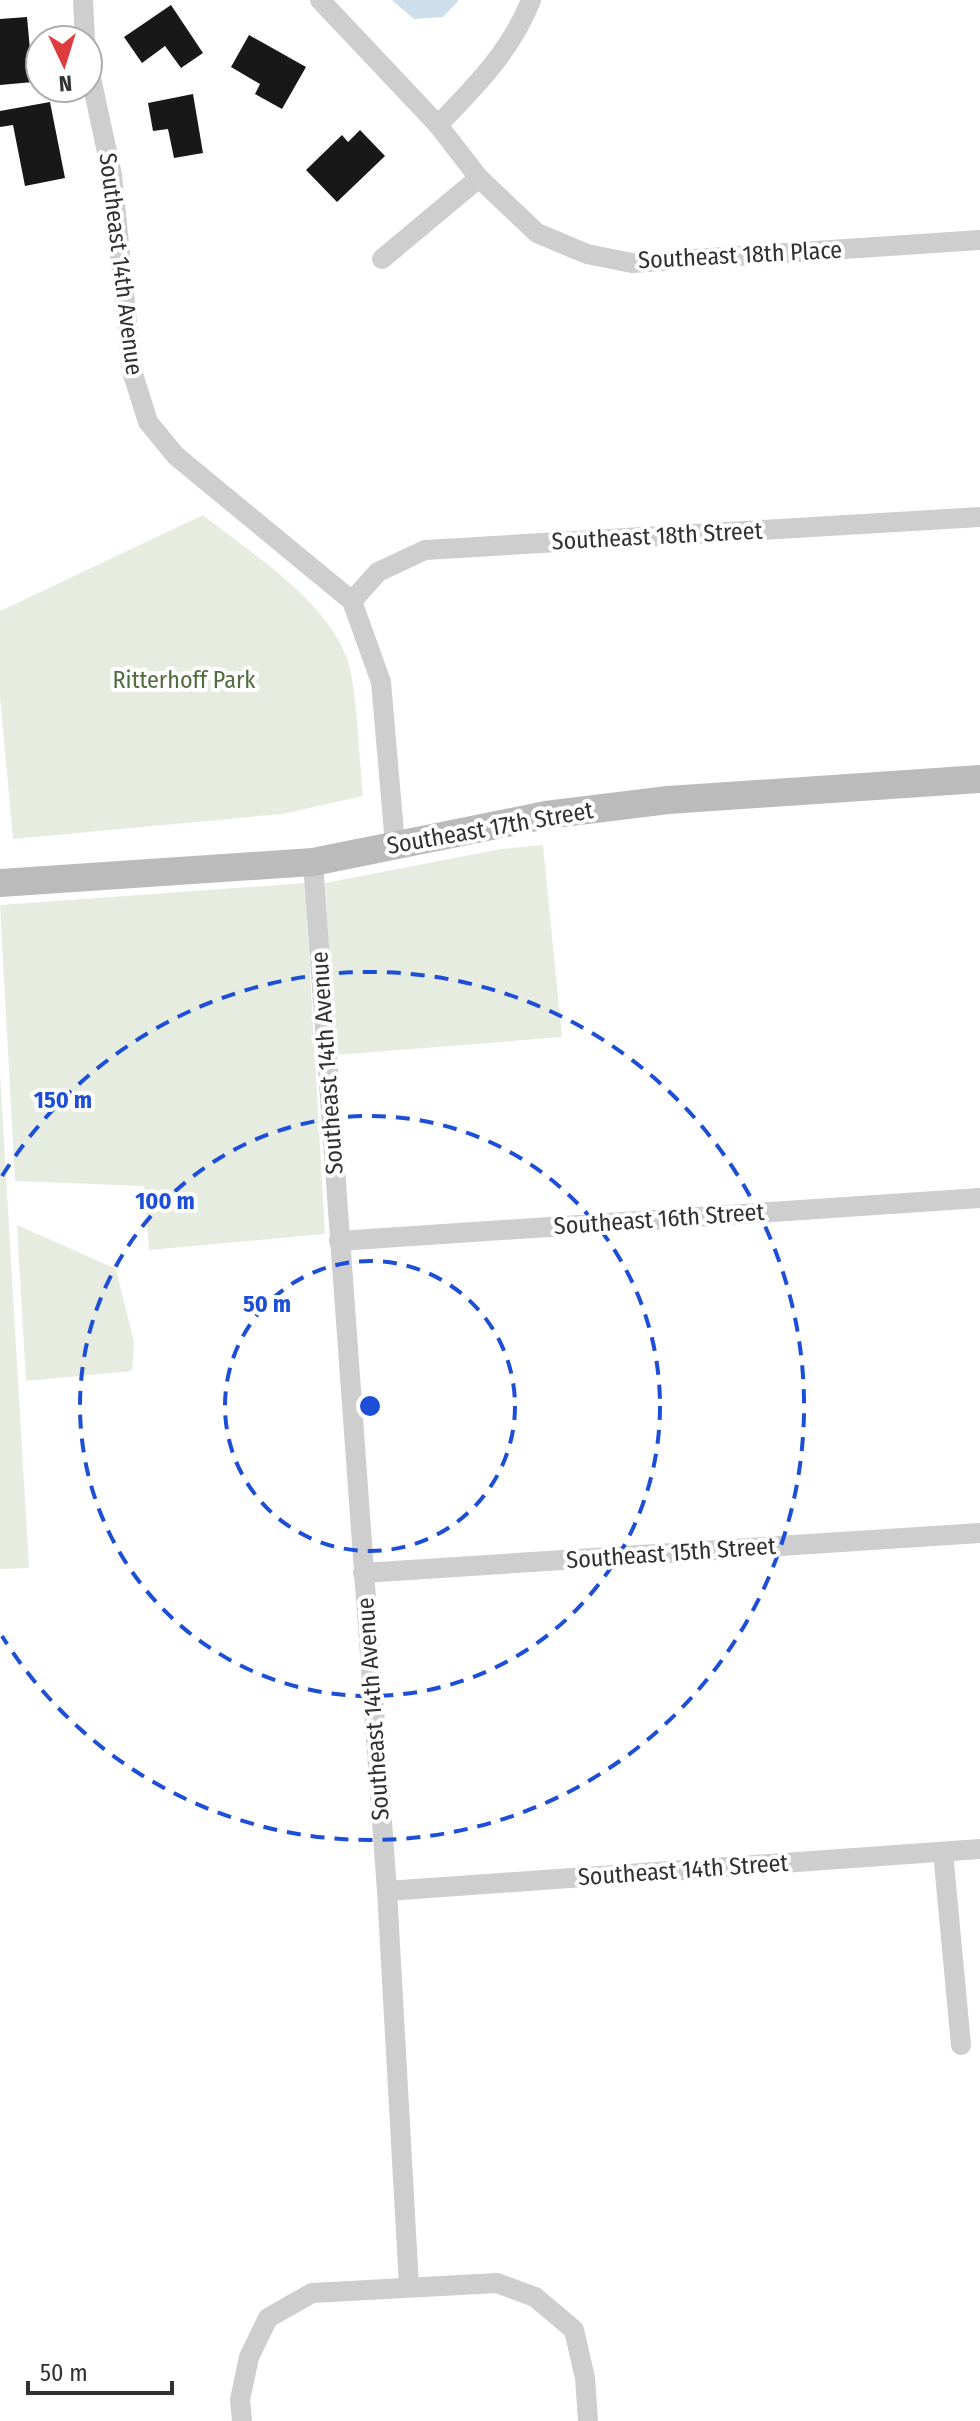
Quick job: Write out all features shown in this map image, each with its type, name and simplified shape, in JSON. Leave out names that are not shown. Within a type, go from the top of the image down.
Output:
[{"type":"main road","name":"Southeast 17th Street","points":[[0,883],[313,862],[546,815],[668,800],[980,779]]},
{"type":"street","points":[[83,0],[84,24]]},
{"type":"street","name":"Southeast 18th Place","points":[[320,0],[438,125],[479,178],[537,233],[587,254],[632,263],[980,240]]},
{"type":"street","points":[[438,125],[485,76],[518,31],[531,0]]},
{"type":"street","name":"Southeast 14th Avenue","points":[[97,104],[112,175],[132,371],[148,422],[176,456],[352,601]]},
{"type":"street","points":[[382,259],[479,178]]},
{"type":"street","name":"Southeast 18th Street","points":[[352,601],[378,572],[425,550],[980,517]]},
{"type":"street","points":[[352,601],[381,682],[395,844]]},
{"type":"street","name":"Southeast 14th Avenue","points":[[313,862],[387,1891],[409,2286]]},
{"type":"street","name":"Southeast 16th Street","points":[[339,1241],[980,1198]]},
{"type":"street","name":"Southeast 15th Street","points":[[363,1573],[980,1533]]},
{"type":"street","name":"Southeast 14th Street","points":[[387,1891],[980,1849]]},
{"type":"street","points":[[943,1852],[961,2045]]},
{"type":"street","points":[[242,2421],[240,2400],[249,2357],[268,2318],[312,2293],[497,2283],[535,2297],[574,2330],[585,2378],[588,2421]]},
{"type":"green space","name":"Ritterhoff Park","points":[[203,515],[291,584],[329,626],[343,649],[351,673],[363,796],[282,814],[13,839],[0,696],[0,611]]},
{"type":"green space","points":[[543,845],[562,1037],[336,1055],[325,883],[501,849]]},
{"type":"green space","points":[[305,883],[325,1234],[149,1250],[144,1186],[15,1181],[0,905]]},
{"type":"green space","points":[[0,1073],[29,1568],[0,1569]]},
{"type":"green space","points":[[17,1225],[116,1269],[134,1342],[132,1371],[26,1381]]},
{"type":"water","points":[[392,0],[459,0],[443,17],[414,19]]},
{"type":"building","points":[[171,5],[203,53],[181,68],[165,46],[142,63],[124,37]]},
{"type":"building","points":[[27,17],[28,24],[24,24],[24,83],[0,85],[0,19]]},
{"type":"building","points":[[249,35],[306,67],[282,109],[255,94],[260,84],[231,67]]},
{"type":"building","points":[[193,94],[203,153],[174,158],[168,129],[153,131],[148,103]]},
{"type":"building","points":[[50,104],[65,178],[25,186],[13,125],[0,127],[0,111]]},
{"type":"building","points":[[360,130],[385,156],[337,202],[306,170],[342,135],[348,142]]}]
